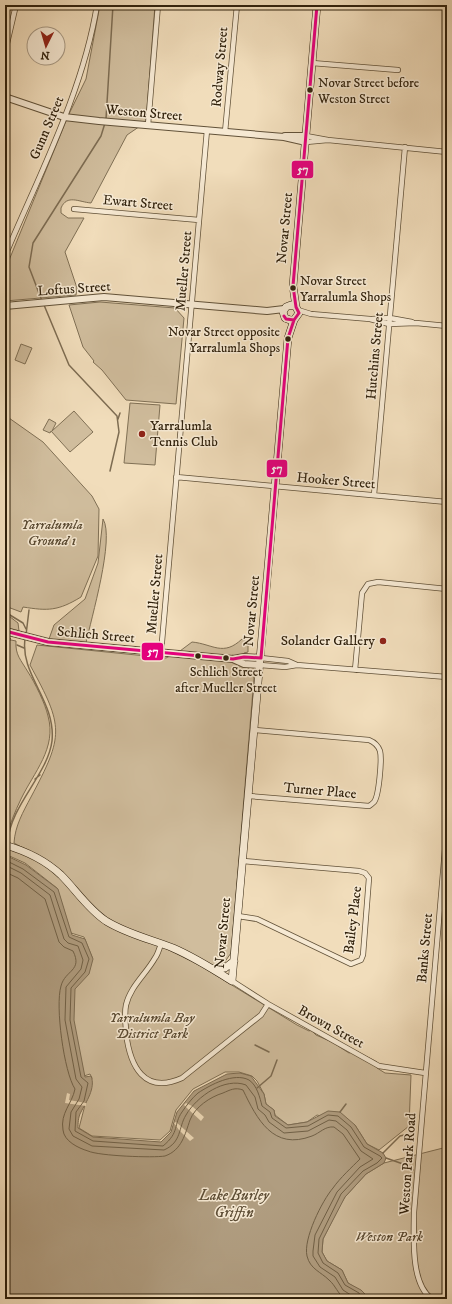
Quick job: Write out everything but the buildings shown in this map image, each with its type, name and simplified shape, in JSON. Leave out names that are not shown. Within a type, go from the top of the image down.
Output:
[{"type":"main road","name":"Novar Street","points":[[232,981],[261,662],[317,5]]},
{"type":"main road","points":[[7,846],[28,853],[46,863],[60,875],[90,908],[121,930],[174,948],[232,981]]},
{"type":"main road","points":[[213,969],[225,968],[234,961]]},
{"type":"street","points":[[5,52],[16,5]]},
{"type":"street","name":"Gunn Street","points":[[5,256],[7,247],[64,117],[86,58],[97,5]]},
{"type":"street","points":[[148,125],[158,5]]},
{"type":"street","name":"Rodway Street","points":[[225,132],[237,5]]},
{"type":"street","points":[[312,63],[398,70]]},
{"type":"street","name":"Weston Street","points":[[5,97],[64,117],[406,147],[447,152]]},
{"type":"street","name":"Mueller Street","points":[[161,653],[206,130]]},
{"type":"street","name":"Hutchins Street","points":[[374,495],[406,147]]},
{"type":"street","name":"Ewart Street","points":[[74,209],[199,220]]},
{"type":"street","name":"Loftus Street","points":[[5,306],[104,297],[291,313]]},
{"type":"street","points":[[291,313],[370,319],[390,318],[416,323],[447,326]]},
{"type":"street","points":[[370,319],[389,324],[416,323]]},
{"type":"street","name":"Hooker Street","points":[[176,477],[447,502]]},
{"type":"street","points":[[355,670],[362,593],[368,584],[378,582],[447,589]]},
{"type":"street","name":"Schlich Street","points":[[5,631],[19,636],[48,642],[233,659],[244,657],[261,662],[288,661],[297,665],[447,678]]},
{"type":"street","name":"Turner Place","points":[[249,796],[369,806],[375,801],[377,795],[381,760],[379,749],[376,744],[369,740],[254,730]]},
{"type":"street","name":"Banks Street","points":[[426,1073],[447,826]]},
{"type":"street","name":"Bailey Place","points":[[238,916],[257,919],[351,964],[361,960],[363,955],[369,878],[365,873],[359,871],[243,861]]},
{"type":"street","points":[[161,944],[155,958],[129,997],[125,1014],[128,1045],[131,1058],[136,1068],[145,1078],[160,1083],[171,1083],[182,1078],[261,1014],[268,1004]]},
{"type":"street","name":"Brown Street","points":[[232,981],[268,1004],[379,1066],[396,1070],[426,1073]]},
{"type":"street","name":"Weston Park Road","points":[[426,1073],[414,1212],[414,1234],[418,1277],[425,1294],[432,1299]]},
{"type":"green space","points":[[100,5],[155,5],[146,122],[127,135],[91,203],[70,200],[67,201],[61,208],[61,213],[68,218],[84,218],[65,252],[77,288],[76,295],[5,301],[5,270],[69,114],[86,79]]},
{"type":"green space","points":[[100,302],[175,308],[184,318],[176,404],[126,400],[102,370],[93,362],[94,361],[83,347],[69,305]]},
{"type":"green space","points":[[21,344],[32,348],[25,364],[15,360]]},
{"type":"green space","name":"Yarralumla Tennis Club","points":[[130,403],[160,405],[155,465],[124,463]]},
{"type":"green space","points":[[74,411],[93,432],[70,452],[51,431],[50,433],[43,430],[49,419],[56,423],[52,431]]},
{"type":"green space","name":"Yarralumla Ground 1","points":[[5,418],[9,418],[43,442],[92,496],[99,509],[98,556],[81,597],[66,605],[53,609],[23,607],[21,612],[5,606]]},
{"type":"green space","points":[[103,519],[106,529],[104,560],[97,598],[86,643],[49,639],[54,625],[85,599],[98,563]]},
{"type":"green space","points":[[5,613],[18,623],[19,631],[5,627]]},
{"type":"green space","points":[[9,637],[11,639],[5,642],[5,638]]},
{"type":"green space","points":[[242,639],[248,643],[248,652],[244,653],[249,659],[245,661],[254,678],[231,953],[224,963],[214,966],[119,925],[103,915],[51,863],[14,843],[20,819],[50,759],[56,731],[54,718],[49,703],[30,665],[37,645],[166,658],[180,651],[192,642],[223,648],[229,647]]},
{"type":"green space","points":[[11,640],[16,641],[18,654],[21,661],[34,682],[47,711],[50,728],[47,749],[43,759],[26,789],[5,839],[5,642]]},
{"type":"green space","name":"Yarralumla Bay District Park","points":[[5,848],[26,855],[44,865],[59,877],[89,910],[199,965],[297,1025],[309,1031],[311,1030],[316,1035],[332,1042],[349,1053],[356,1051],[377,1062],[377,1068],[385,1073],[411,1075],[409,1126],[379,1150],[367,1144],[355,1125],[317,1115],[307,1122],[288,1125],[275,1115],[274,1110],[266,1104],[264,1094],[257,1081],[252,1076],[239,1072],[225,1072],[193,1089],[176,1110],[170,1131],[160,1140],[92,1136],[79,1128],[92,1078],[90,1074],[84,1076],[73,1019],[73,989],[92,957],[84,937],[71,933],[57,888],[25,863],[5,854]]},
{"type":"green space","name":"Weston Park","points":[[447,1147],[447,1299],[367,1299],[365,1294],[348,1283],[342,1270],[327,1261],[322,1252],[323,1239],[340,1205],[345,1197],[366,1174],[384,1163]]},
{"type":"water","name":"Lake Burley Griffin","points":[[5,855],[26,865],[58,889],[72,935],[85,939],[93,959],[89,974],[75,989],[74,1020],[85,1077],[91,1076],[92,1081],[90,1095],[79,1116],[78,1128],[93,1137],[161,1142],[171,1132],[177,1112],[194,1091],[227,1074],[240,1073],[251,1076],[264,1094],[266,1104],[274,1110],[275,1116],[288,1125],[307,1122],[328,1111],[340,1112],[355,1125],[367,1144],[383,1153],[386,1158],[384,1163],[366,1174],[345,1197],[323,1239],[322,1252],[327,1261],[342,1270],[348,1283],[361,1290],[367,1299],[5,1299]]},
{"type":"pier","points":[[67,1093],[70,1094],[69,1100],[86,1103],[86,1106],[65,1103]]},
{"type":"pier","points":[[186,1103],[192,1106],[204,1117],[201,1121],[184,1105]]},
{"type":"pier","points":[[176,1122],[194,1138],[190,1141],[179,1130],[174,1123]]},
{"type":"waterway","points":[[106,119],[113,5]]},
{"type":"waterway","points":[[42,301],[29,267],[33,243],[101,136],[105,123]]},
{"type":"waterway","points":[[44,305],[69,365],[117,416],[119,432],[110,471]]},
{"type":"waterway","points":[[118,419],[120,413]]},
{"type":"waterway","points":[[26,635],[29,610]]},
{"type":"waterway","points":[[5,612],[23,623],[26,629]]},
{"type":"waterway","points":[[8,841],[10,828],[15,815],[44,766],[52,741],[52,727],[49,713],[32,677],[25,652],[25,639]]},
{"type":"waterway","points":[[17,645],[24,648]]},
{"type":"waterway","points":[[35,779],[40,775]]},
{"type":"waterway","points":[[255,1045],[269,1052]]},
{"type":"waterway","points":[[257,1088],[271,1076],[277,1060]]},
{"type":"waterway","points":[[340,1112],[346,1104]]},
{"type":"waterway","points":[[383,1153],[400,1136],[408,1134]]},
{"type":"waterway","points":[[386,1158],[403,1164]]},
{"type":"waterway","points":[[407,1167],[413,1170]]},
{"type":"transit line","name":"57","points":[[284,316],[286,319],[294,320],[299,313],[296,307],[293,286],[317,5]]},
{"type":"transit line","name":"57","points":[[5,631],[48,642],[233,659],[244,657],[261,658],[288,338],[294,320]]},
{"type":"place","name":"Novar Street before Weston Street","points":[[310,90]]},
{"type":"place","name":"Novar Street Yarralumla Shops","points":[[293,288]]},
{"type":"place","name":"Novar Street opposite Yarralumla Shops","points":[[288,339]]},
{"type":"place","name":"Yarralumla Tennis Club","points":[[142,434]]},
{"type":"place","name":"Solander Gallery","points":[[383,641]]},
{"type":"place","name":"Schlich Street after Mueller Street","points":[[226,658]]}]
